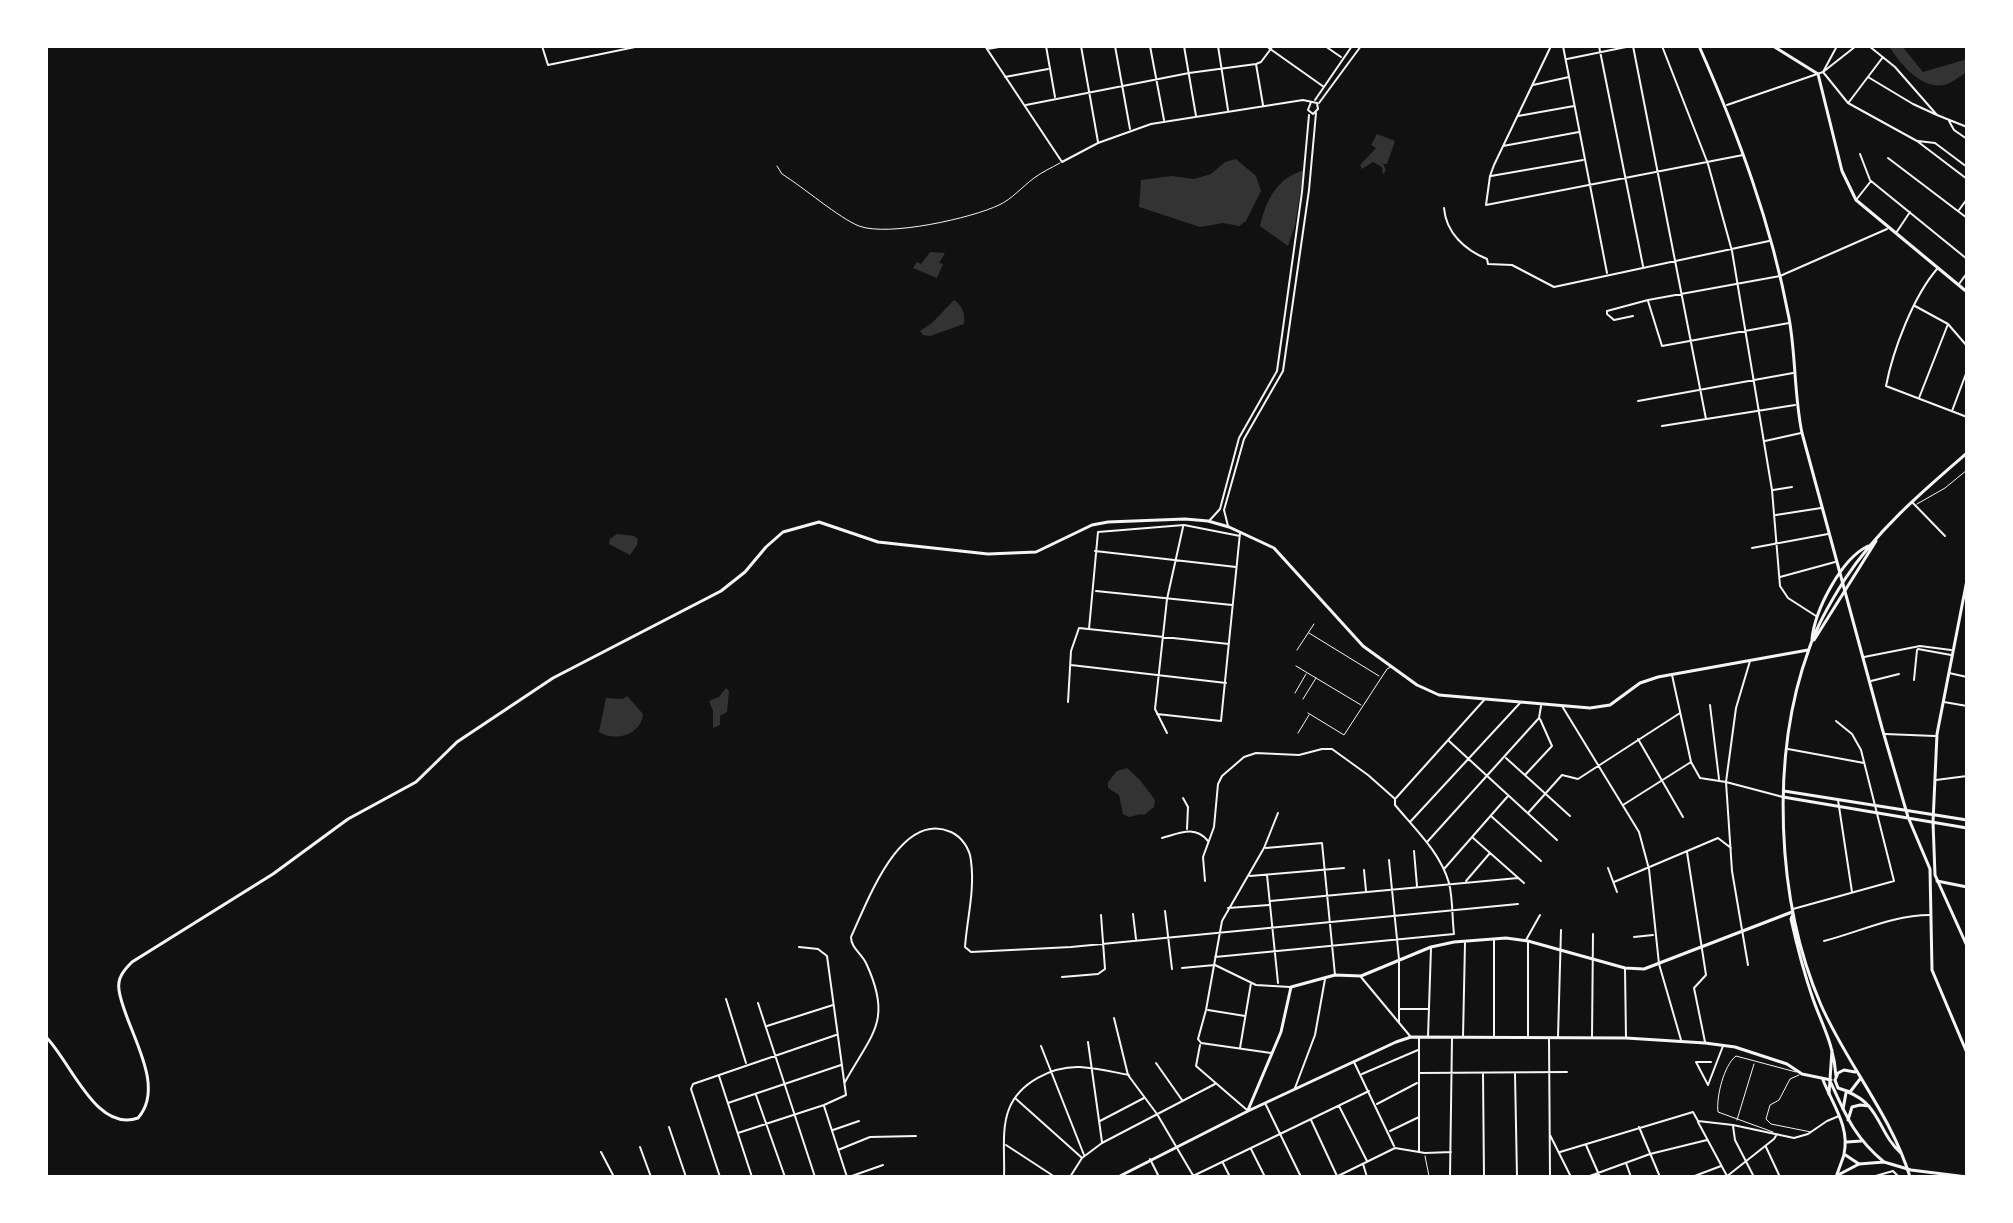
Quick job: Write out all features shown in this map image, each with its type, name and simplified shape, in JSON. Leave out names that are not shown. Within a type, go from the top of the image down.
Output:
[{"type":"street","points":[[542,46],[548,65],[640,46]]},
{"type":"street","points":[[1005,46],[986,48],[1062,162],[1130,130],[1164,121],[1303,100],[1318,104]]},
{"type":"street","points":[[1046,46],[1055,98]]},
{"type":"street","points":[[1081,46],[1098,143]]},
{"type":"street","points":[[1115,46],[1130,130]]},
{"type":"street","points":[[1150,46],[1164,121]]},
{"type":"street","points":[[1184,46],[1196,117]]},
{"type":"street","points":[[1218,46],[1228,111]]},
{"type":"street","points":[[1266,46],[1324,87]]},
{"type":"street","points":[[1325,46],[1343,58]]},
{"type":"street","points":[[1208,521],[1220,509],[1239,438],[1277,371],[1302,192],[1308,108],[1352,46]]},
{"type":"street","points":[[1229,527],[1224,510],[1244,439],[1283,371],[1318,104],[1361,46]]},
{"type":"street","points":[[1551,46],[1490,176],[1486,205],[1744,155]]},
{"type":"street","points":[[1563,46],[1607,274]]},
{"type":"street","points":[[1599,46],[1643,267]]},
{"type":"street","points":[[1566,59],[1632,46],[1706,419]]},
{"type":"street","points":[[1662,46],[1708,164],[1732,251],[1772,490],[1780,586],[1788,598],[1817,616]]},
{"type":"street","points":[[1699,46],[1744,155],[1780,276],[1790,323],[1796,405],[1802,433],[1906,811],[1932,869]]},
{"type":"street","points":[[1773,46],[1821,73],[1848,103],[1917,141],[1967,179]]},
{"type":"street","points":[[1783,51],[1787,46]]},
{"type":"street","points":[[1726,106],[1821,73],[1856,46]]},
{"type":"street","points":[[1869,46],[1919,92],[1937,115]]},
{"type":"street","points":[[1835,47],[1821,73],[1842,171],[1856,200],[1967,292]]},
{"type":"street","points":[[1025,105],[1189,73],[1256,64],[1272,48]]},
{"type":"street","points":[[1848,103],[1883,57]]},
{"type":"street","points":[[1256,64],[1263,106]]},
{"type":"street","points":[[1005,77],[1049,69]]},
{"type":"street","points":[[1532,85],[1569,77]]},
{"type":"street","points":[[1868,77],[1913,104],[1967,127]]},
{"type":"street","points":[[1518,116],[1575,106]]},
{"type":"street","points":[[1310,113],[1316,113]]},
{"type":"street","points":[[1949,120],[1954,130],[1967,139]]},
{"type":"street","points":[[1503,146],[1581,132]]},
{"type":"street","points":[[1917,141],[1935,143],[1967,167]]},
{"type":"street","points":[[1860,154],[1871,181],[1967,259]]},
{"type":"street","points":[[1888,158],[1967,218]]},
{"type":"street","points":[[1490,176],[1585,159]]},
{"type":"street","points":[[1856,200],[1871,181]]},
{"type":"street","points":[[1958,211],[1967,199]]},
{"type":"street","points":[[1444,208],[1450,230],[1460,241],[1487,259],[1488,264],[1514,266],[1554,287],[1770,241]]},
{"type":"street","points":[[1895,234],[1910,212]]},
{"type":"street","points":[[1633,316],[1614,320],[1607,311],[1682,293],[1780,276],[1888,228]]},
{"type":"street","points":[[1938,268],[1920,290],[1886,384],[1887,388],[1967,417]]},
{"type":"street","points":[[1958,285],[1967,273]]},
{"type":"street","points":[[1648,300],[1659,344],[1664,346],[1790,323]]},
{"type":"street","points":[[1914,305],[1948,324],[1967,346]]},
{"type":"street","points":[[1918,399],[1948,324]]},
{"type":"street","points":[[1952,412],[1967,371]]},
{"type":"street","points":[[1638,401],[1793,373]]},
{"type":"street","points":[[1662,426],[1796,405]]},
{"type":"street","points":[[1763,441],[1802,433]]},
{"type":"street","points":[[1910,1176],[1899,1146],[1855,1072],[1820,1002],[1793,911],[1783,797],[1787,749],[1798,688],[1808,650],[1832,602],[1850,571],[1871,545],[1967,453]]},
{"type":"street","points":[[1772,490],[1792,487]]},
{"type":"street","points":[[1914,503],[1945,536]]},
{"type":"street","points":[[1775,515],[1822,508]]},
{"type":"street","points":[[46,1037],[98,1109],[119,1120],[138,1118],[147,1104],[148,1086],[144,1063],[119,991],[123,971],[132,962],[273,874],[348,819],[416,782],[457,742],[553,678],[728,586],[789,528],[819,522],[878,542],[973,553],[1030,553],[1100,523],[1185,519],[1208,521],[1274,548],[1345,628],[1382,661],[1434,695],[1590,708],[1610,705],[1640,683],[1672,674],[1808,650]]},
{"type":"street","points":[[1089,629],[1094,551],[1101,530],[1184,525],[1240,534]]},
{"type":"street","points":[[1167,733],[1157,714],[1162,637],[1167,599],[1184,525]]},
{"type":"street","points":[[1157,714],[1221,721],[1240,534]]},
{"type":"street","points":[[1752,548],[1828,534]]},
{"type":"street","points":[[1811,643],[1878,538]]},
{"type":"street","points":[[1811,643],[1817,616],[1839,575],[1854,554],[1871,545]]},
{"type":"street","points":[[1094,551],[1237,567]]},
{"type":"street","points":[[1779,578],[1836,562]]},
{"type":"street","points":[[1967,580],[1937,736],[1931,915],[1932,970],[1967,1053]]},
{"type":"street","points":[[1093,590],[1234,605]]},
{"type":"street","points":[[1961,606],[1967,607]]},
{"type":"street","points":[[1068,702],[1069,664],[1079,628],[1230,644]]},
{"type":"street","points":[[1863,657],[1923,646],[1952,652]]},
{"type":"street","points":[[1914,680],[1917,649]]},
{"type":"street","points":[[1748,965],[1731,848],[1726,782],[1733,727],[1750,659]]},
{"type":"street","points":[[1069,664],[1226,683]]},
{"type":"street","points":[[1948,673],[1967,677]]},
{"type":"street","points":[[1672,674],[1691,762],[1702,780],[1967,828]]},
{"type":"street","points":[[1870,682],[1899,674]]},
{"type":"street","points":[[1215,957],[1454,934],[1449,884],[1443,870],[1427,842],[1395,805],[1395,799],[1485,699]]},
{"type":"street","points":[[1410,823],[1520,702]]},
{"type":"street","points":[[1942,702],[1967,706]]},
{"type":"street","points":[[1427,842],[1539,718],[1541,704]]},
{"type":"street","points":[[1710,705],[1719,781]]},
{"type":"street","points":[[1562,706],[1639,832],[1649,869],[1659,964],[1681,1041]]},
{"type":"street","points":[[1528,813],[1562,775],[1578,779],[1680,713]]},
{"type":"street","points":[[1525,775],[1552,746],[1539,718]]},
{"type":"street","points":[[1182,968],[1215,965],[1260,986],[1291,987],[1325,976],[1361,976],[1431,947],[1494,939],[1527,941],[1593,961],[1644,969],[1793,911],[1894,881],[1865,763],[1852,734],[1836,721]]},
{"type":"street","points":[[1884,734],[1937,736]]},
{"type":"street","points":[[1638,739],[1683,817]]},
{"type":"street","points":[[1449,741],[1557,840]]},
{"type":"street","points":[[1205,881],[1202,866],[1214,827],[1220,779],[1251,754],[1305,755],[1332,749],[1395,799]]},
{"type":"street","points":[[1787,749],[1865,763]]},
{"type":"street","points":[[1505,757],[1570,816]]},
{"type":"street","points":[[1622,806],[1691,762]]},
{"type":"street","points":[[1934,780],[1967,776]]},
{"type":"street","points":[[1771,792],[1784,791],[1967,820]]},
{"type":"street","points":[[1443,870],[1508,795]]},
{"type":"street","points":[[1183,798],[1188,807],[1187,830]]},
{"type":"street","points":[[1838,800],[1852,893]]},
{"type":"street","points":[[1273,1053],[1199,1041],[1198,1037],[1215,965],[1218,934],[1228,908],[1264,848],[1278,813]]},
{"type":"street","points":[[1490,816],[1541,861]]},
{"type":"street","points":[[845,1082],[878,1024],[880,1012],[865,962],[852,945],[851,937],[894,854],[913,836],[932,828],[955,834],[968,849],[972,898],[965,947],[971,952],[1218,934],[1518,904]]},
{"type":"street","points":[[1162,838],[1187,830],[1196,831],[1209,842]]},
{"type":"street","points":[[1472,837],[1524,883]]},
{"type":"street","points":[[1614,882],[1718,838],[1731,848]]},
{"type":"street","points":[[1264,848],[1322,843],[1335,975]]},
{"type":"street","points":[[1414,851],[1417,887]]},
{"type":"street","points":[[1687,852],[1706,975],[1694,988],[1705,1043]]},
{"type":"street","points":[[1465,881],[1490,853]]},
{"type":"street","points":[[1389,860],[1399,959],[1399,1022]]},
{"type":"street","points":[[1248,876],[1344,868]]},
{"type":"street","points":[[1608,868],[1617,892]]},
{"type":"street","points":[[1364,870],[1366,892]]},
{"type":"street","points":[[1267,875],[1278,985]]},
{"type":"street","points":[[1270,901],[1518,878]]},
{"type":"street","points":[[1934,882],[1967,887]]},
{"type":"street","points":[[1934,882],[1941,889],[1967,946]]},
{"type":"street","points":[[1932,891],[1941,889]]},
{"type":"street","points":[[1228,908],[1270,905]]},
{"type":"street","points":[[1165,911],[1172,969]]},
{"type":"street","points":[[1793,911],[1791,919],[1805,974],[1832,1046],[1834,1079],[1843,1109],[1861,1141],[1884,1162]]},
{"type":"street","points":[[1133,914],[1137,940]]},
{"type":"street","points":[[1062,977],[1103,972],[1101,915]]},
{"type":"street","points":[[1528,1038],[1527,941],[1540,915]]},
{"type":"street","points":[[1824,941],[1896,918],[1931,915]]},
{"type":"street","points":[[1558,1038],[1561,930]]},
{"type":"street","points":[[1592,1038],[1593,934]]},
{"type":"street","points":[[1634,937],[1655,935]]},
{"type":"street","points":[[1494,939],[1494,1037]]},
{"type":"street","points":[[1463,1038],[1465,941]]},
{"type":"street","points":[[738,1133],[824,1105],[844,1097],[847,1092],[836,1035],[827,956],[818,949],[799,947]]},
{"type":"street","points":[[1428,1038],[1431,947]]},
{"type":"street","points":[[1625,968],[1626,1038]]},
{"type":"street","points":[[1294,1089],[1315,1035],[1325,976]]},
{"type":"street","points":[[1361,976],[1411,1037]]},
{"type":"street","points":[[1240,1049],[1251,983]]},
{"type":"street","points":[[1248,1111],[1286,1017],[1291,987]]},
{"type":"street","points":[[726,999],[747,1065]]},
{"type":"street","points":[[758,1003],[815,1177]]},
{"type":"street","points":[[766,1027],[833,1005]]},
{"type":"street","points":[[1399,1009],[1429,1009]]},
{"type":"street","points":[[1206,1010],[1246,1016]]},
{"type":"street","points":[[1114,1018],[1128,1075],[1157,1114],[1194,1176],[1369,1091]]},
{"type":"street","points":[[720,1177],[691,1089],[697,1081],[836,1035]]},
{"type":"street","points":[[1118,1177],[1294,1089],[1411,1037],[1626,1038],[1705,1043],[1723,1045],[1787,1064],[1801,1074],[1823,1080],[1834,1079]]},
{"type":"street","points":[[1419,1038],[1419,1152]]},
{"type":"street","points":[[1450,1177],[1452,1038]]},
{"type":"street","points":[[1549,1038],[1550,1177]]},
{"type":"street","points":[[1962,1040],[1967,1038]]},
{"type":"street","points":[[1088,1042],[1102,1143]]},
{"type":"street","points":[[1200,1045],[1196,1066],[1248,1111]]},
{"type":"street","points":[[1711,1062],[1696,1062],[1708,1085],[1723,1045]]},
{"type":"street","points":[[1041,1046],[1083,1157]]},
{"type":"street","points":[[1361,1075],[1419,1049]]},
{"type":"street","points":[[1353,1061],[1395,1148]]},
{"type":"street","points":[[1156,1063],[1182,1101]]},
{"type":"street","points":[[728,1103],[841,1065]]},
{"type":"street","points":[[1004,1177],[1006,1119],[1015,1098],[1025,1086],[1068,1067],[1128,1075]]},
{"type":"street","points":[[1829,1094],[1834,1079],[1844,1070],[1855,1072]]},
{"type":"street","points":[[1483,1072],[1484,1177]]},
{"type":"street","points":[[1419,1073],[1567,1072]]},
{"type":"street","points":[[1515,1073],[1517,1177]]},
{"type":"street","points":[[719,1074],[752,1177]]},
{"type":"street","points":[[1834,1079],[1838,1088],[1871,1107],[1901,1153]]},
{"type":"street","points":[[1847,1092],[1853,1090],[1860,1079]]},
{"type":"street","points":[[1823,1080],[1847,1142],[1837,1176]]},
{"type":"street","points":[[1376,1104],[1419,1082]]},
{"type":"street","points":[[1070,1177],[1083,1157],[1102,1143],[1215,1084]]},
{"type":"street","points":[[1843,1109],[1847,1092]]},
{"type":"street","points":[[756,1093],[785,1177]]},
{"type":"street","points":[[1015,1098],[1083,1157]]},
{"type":"street","points":[[1099,1121],[1145,1098]]},
{"type":"street","points":[[1265,1103],[1301,1177]]},
{"type":"street","points":[[824,1105],[847,1177],[883,1165]]},
{"type":"street","points":[[1338,1105],[1368,1162]]},
{"type":"street","points":[[1848,1121],[1850,1110],[1856,1105],[1871,1107]]},
{"type":"street","points":[[1560,1152],[1693,1112],[1727,1177],[1776,1134]]},
{"type":"street","points":[[1698,1121],[1794,1138],[1812,1132],[1839,1116]]},
{"type":"street","points":[[1389,1131],[1419,1117]]},
{"type":"street","points":[[1310,1119],[1337,1177],[1395,1148],[1425,1153],[1451,1152]]},
{"type":"street","points":[[832,1130],[859,1121]]},
{"type":"street","points":[[1733,1125],[1735,1140],[1754,1177]]},
{"type":"street","points":[[1639,1126],[1660,1177]]},
{"type":"street","points":[[669,1127],[686,1177]]},
{"type":"street","points":[[1548,1132],[1571,1177]]},
{"type":"street","points":[[838,1150],[870,1137],[916,1136]]},
{"type":"street","points":[[1587,1177],[1650,1154],[1707,1140]]},
{"type":"street","points":[[1847,1142],[1861,1141]]},
{"type":"street","points":[[1585,1144],[1600,1177]]},
{"type":"street","points":[[1005,1145],[1055,1177]]},
{"type":"street","points":[[1765,1146],[1780,1177]]},
{"type":"street","points":[[640,1147],[651,1177]]},
{"type":"street","points":[[1251,1148],[1265,1177]]},
{"type":"street","points":[[1870,1162],[1871,1151]]},
{"type":"street","points":[[601,1152],[614,1177]]},
{"type":"street","points":[[1844,1154],[1859,1164]]},
{"type":"street","points":[[1150,1159],[1159,1177]]},
{"type":"street","points":[[1222,1161],[1230,1177]]},
{"type":"street","points":[[1837,1176],[1859,1164],[1870,1162],[1967,1176]]},
{"type":"street","points":[[1626,1163],[1631,1177]]},
{"type":"street","points":[[1363,1164],[1367,1177]]},
{"type":"street","points":[[1692,1177],[1721,1166]]},
{"type":"street","points":[[1872,1177],[1895,1171],[1899,1177]]},
{"type":"lane","points":[[777,166],[779,172],[856,225],[910,228],[983,212],[1006,201],[1036,176],[1062,162]]},
{"type":"lane","points":[[1914,503],[1945,488],[1967,470]]},
{"type":"lane","points":[[1297,650],[1314,624]]},
{"type":"lane","points":[[1309,633],[1381,677]]},
{"type":"lane","points":[[1382,661],[1385,672]]},
{"type":"lane","points":[[1296,666],[1363,707]]},
{"type":"lane","points":[[1298,733],[1309,714],[1344,735],[1381,677],[1391,667]]},
{"type":"lane","points":[[1295,693],[1307,672]]},
{"type":"lane","points":[[1303,699],[1316,678]]},
{"type":"lane","points":[[1776,1134],[1719,1114],[1718,1098],[1732,1058],[1736,1056],[1801,1074]]},
{"type":"lane","points":[[1737,1120],[1755,1061]]},
{"type":"lane","points":[[1801,1074],[1790,1079],[1779,1100],[1770,1105],[1766,1119],[1771,1124],[1812,1132]]},
{"type":"lane","points":[[1425,1153],[1429,1176]]},
{"type":"shaded area","points":[[1889,46],[1902,46],[1923,72],[1967,59],[1967,72],[1944,85],[1927,83],[1905,67]]},
{"type":"shaded area","points":[[1377,134],[1395,141],[1387,164],[1383,164],[1386,170],[1383,175],[1382,167],[1373,162],[1362,169],[1360,165],[1376,148],[1371,145]]},
{"type":"shaded area","points":[[1236,159],[1256,176],[1261,191],[1246,221],[1239,226],[1223,223],[1200,227],[1139,207],[1141,180],[1172,176],[1194,179],[1211,174],[1225,162]]},
{"type":"shaded area","points":[[1304,170],[1295,225],[1288,246],[1260,226],[1274,191],[1287,178]]},
{"type":"shaded area","points":[[930,252],[945,253],[939,263],[943,264],[937,278],[913,268],[917,262],[921,264]]},
{"type":"shaded area","points":[[954,300],[963,310],[964,324],[930,336],[923,335],[920,331]]},
{"type":"shaded area","points":[[617,534],[638,539],[630,555],[609,544]]},
{"type":"shaded area","points":[[726,688],[729,691],[727,712],[720,716],[720,725],[713,728],[713,711],[709,701],[719,697]]},
{"type":"shaded area","points":[[627,696],[643,714],[638,727],[620,736],[599,732],[606,698],[623,699]]},
{"type":"shaded area","points":[[1127,768],[1155,800],[1154,807],[1144,815],[1129,817],[1123,814],[1119,795],[1108,788],[1108,782],[1117,771]]}]
